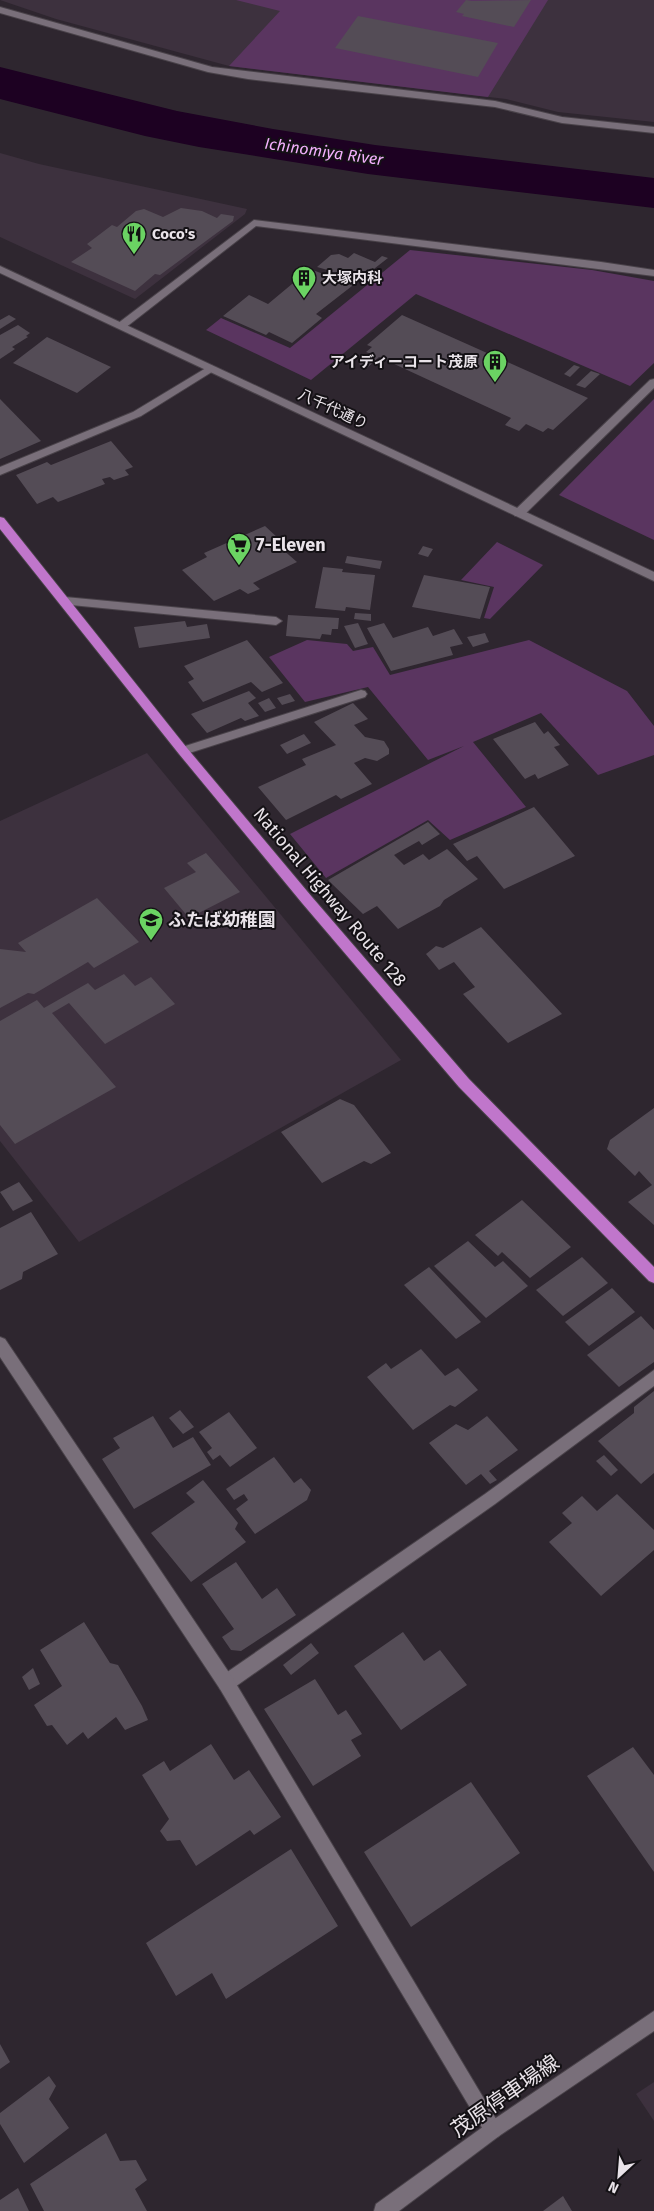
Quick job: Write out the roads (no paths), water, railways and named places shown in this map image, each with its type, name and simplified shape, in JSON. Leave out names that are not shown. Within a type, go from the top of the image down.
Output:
[{"type":"highway","name":"National Highway Route 128","points":[[0,522],[183,751],[307,900],[464,1083],[654,1277]]},
{"type":"street","points":[[0,10],[211,70],[248,76],[496,104],[562,120],[654,130]]},
{"type":"street","points":[[121,326],[254,223],[601,265],[654,274]]},
{"type":"street","name":"八千代通り","points":[[0,269],[654,577]]},
{"type":"street","points":[[0,471],[137,414],[212,368]]},
{"type":"street","points":[[519,513],[654,382]]},
{"type":"street","points":[[64,601],[276,621]]},
{"type":"street","points":[[183,751],[361,694]]},
{"type":"street","points":[[0,1344],[226,1683],[493,2130]]},
{"type":"street","points":[[226,1683],[490,1499],[654,1377]]},
{"type":"street","name":"茂原停車場線","points":[[383,2211],[493,2130],[654,2020]]},
{"type":"water","name":"Ichinomiya River","points":[[0,67],[177,111],[273,129],[375,145],[654,178],[654,208],[368,174],[199,147],[145,136],[0,99]]},
{"type":"place","name":"Coco's","points":[[134,255]]},
{"type":"place","name":"大塚内科","points":[[304,299]]},
{"type":"place","name":"アイディーコート茂原","points":[[495,383]]},
{"type":"place","name":"7-Eleven","points":[[239,566]]},
{"type":"place","name":"ふたば幼稚園","points":[[151,941]]}]
